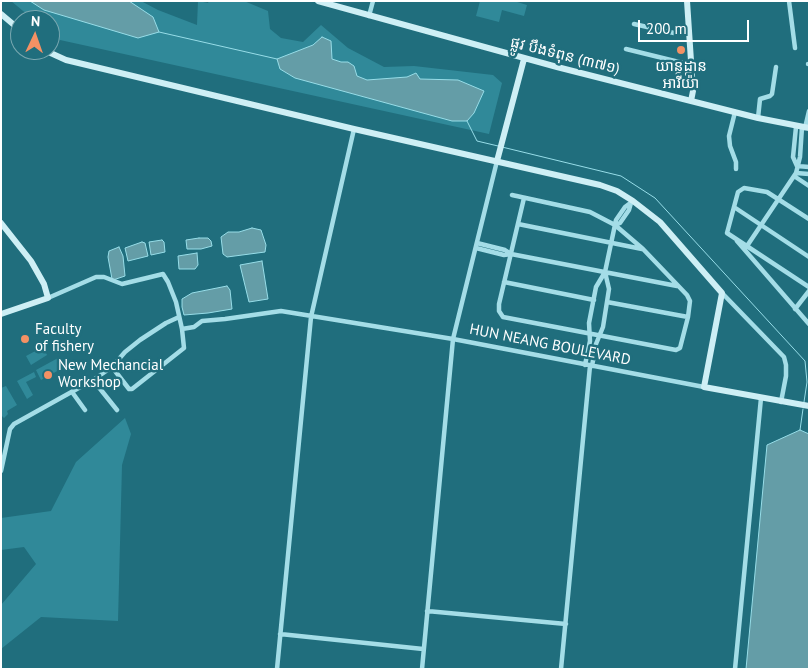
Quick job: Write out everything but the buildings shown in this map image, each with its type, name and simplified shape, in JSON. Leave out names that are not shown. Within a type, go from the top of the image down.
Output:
[{"type":"main road","name":"ផ្លូវ បឹងទំពុន (៣៧១)","points":[[318,1],[524,59],[803,128]]},
{"type":"main road","points":[[687,1],[693,92],[691,101]]},
{"type":"main road","points":[[60,57],[354,129],[600,185],[617,191],[660,222],[722,293],[704,387]]},
{"type":"main road","name":"HUN NEANG BOULEVARD","points":[[497,161],[524,59]]},
{"type":"main road","points":[[1,223],[31,261],[44,284],[48,298],[1,314]]},
{"type":"main road","name":"HUN NEANG BOULEVARD","points":[[704,387],[809,406]]},
{"type":"street","points":[[369,16],[373,1]]},
{"type":"street","points":[[789,1],[795,48]]},
{"type":"street","points":[[634,24],[674,33],[688,32]]},
{"type":"street","points":[[626,49],[691,65]]},
{"type":"street","points":[[758,118],[760,99],[772,94],[776,67]]},
{"type":"street","points":[[747,246],[795,175],[797,166],[793,157],[809,110]]},
{"type":"street","points":[[735,112],[730,146],[736,162],[736,169]]},
{"type":"street","points":[[277,669],[311,317],[354,129]]},
{"type":"street","name":"HUN NEANG BOULEVARD","points":[[497,161],[453,339],[704,387]]},
{"type":"street","points":[[797,166],[809,167]]},
{"type":"street","points":[[795,175],[809,174]]},
{"type":"street","points":[[795,175],[809,186]]},
{"type":"street","points":[[809,219],[779,199],[761,191],[744,188],[738,192],[728,233],[809,287]]},
{"type":"street","points":[[512,196],[524,198],[590,212],[615,225],[643,249],[690,301],[682,346],[676,350],[503,316],[499,311],[498,304],[524,198]]},
{"type":"street","points":[[561,669],[589,365],[589,323],[596,287],[605,272],[615,225],[620,222],[629,210],[632,202]]},
{"type":"street","points":[[734,207],[809,257]]},
{"type":"street","points":[[518,224],[643,249]]},
{"type":"street","points":[[733,236],[809,324]]},
{"type":"street","points":[[476,246],[505,250],[511,254],[678,286]]},
{"type":"street","points":[[589,365],[603,327],[609,289],[605,272]]},
{"type":"street","points":[[48,298],[96,277],[104,277],[117,284],[122,284],[163,274],[176,302],[182,329],[183,350],[132,389],[112,367]]},
{"type":"street","points":[[504,282],[594,300]]},
{"type":"street","points":[[795,309],[809,291]]},
{"type":"street","points":[[722,293],[784,357],[786,376],[783,402]]},
{"type":"street","points":[[607,302],[688,317]]},
{"type":"street","points":[[182,329],[194,327],[202,321],[281,311],[453,339],[422,669]]},
{"type":"street","points":[[1,472],[6,442],[10,429],[14,424],[93,380],[112,367],[125,352],[140,340],[179,317]]},
{"type":"street","points":[[588,350],[594,351]]},
{"type":"street","points":[[93,380],[117,410]]},
{"type":"street","points":[[72,392],[85,410]]},
{"type":"street","points":[[735,669],[761,398]]},
{"type":"street","points":[[427,611],[566,624]]},
{"type":"street","points":[[280,634],[423,649]]},
{"type":"shaded area","points":[[11,1],[141,1],[158,10],[197,25],[198,1],[208,3],[209,1],[244,1],[268,11],[270,29],[281,38],[303,42],[321,25],[348,48],[384,67],[414,66],[493,75],[502,83],[489,134],[60,40],[60,10],[22,10]]},
{"type":"shaded area","points":[[30,1],[129,1],[153,17],[159,32],[138,38],[60,15],[60,10],[44,10]]},
{"type":"shaded area","points":[[480,1],[514,1],[527,5],[524,16],[502,10],[499,22],[476,16]]},
{"type":"shaded area","points":[[322,37],[331,41],[332,59],[348,62],[354,66],[357,76],[367,80],[407,77],[416,73],[420,79],[458,80],[484,91],[474,113],[467,121],[452,121],[295,78],[280,69],[277,59],[313,45]]},
{"type":"shaded area","points":[[252,228],[261,230],[266,245],[265,252],[227,257],[223,254],[221,237],[228,232],[239,232]]},
{"type":"shaded area","points":[[208,238],[212,246],[201,249],[187,249],[186,240]]},
{"type":"shaded area","points":[[162,240],[165,252],[151,255],[149,242]]},
{"type":"shaded area","points":[[142,242],[145,243],[148,256],[128,261],[125,248]]},
{"type":"shaded area","points":[[119,247],[123,256],[125,276],[113,280],[108,257],[109,251]]},
{"type":"shaded area","points":[[197,253],[198,265],[195,269],[179,269],[178,256]]},
{"type":"shaded area","points":[[262,261],[268,299],[249,302],[240,265]]},
{"type":"shaded area","points":[[227,286],[230,290],[232,309],[184,315],[182,299],[192,293]]},
{"type":"shaded area","points":[[43,347],[47,355],[31,365],[26,356]]},
{"type":"shaded area","points":[[58,358],[62,362],[57,365],[59,370],[41,380],[36,370]]},
{"type":"shaded area","points":[[34,372],[36,377],[26,382],[33,395],[27,399],[17,381]]},
{"type":"shaded area","points":[[6,386],[17,405],[7,411],[8,414],[4,418],[1,415],[1,388]]},
{"type":"shaded area","points":[[125,418],[131,434],[122,465],[118,621],[41,617],[1,649],[1,605],[36,564],[24,547],[1,550],[1,518],[51,511],[76,462]]},
{"type":"shaded area","points":[[800,430],[809,434],[809,669],[746,669],[767,445]]},
{"type":"waterway","points":[[159,32],[277,59]]},
{"type":"waterway","points":[[467,121],[477,141],[498,146]]},
{"type":"waterway","points":[[502,147],[621,176],[655,198],[805,361],[807,382],[804,402]]},
{"type":"waterway","points":[[800,430],[803,409]]},
{"type":"place","name":"យាន្ដដ្ឋាន អារីយ៉ា","points":[[681,50]]},
{"type":"place","name":"Faculty of fishery","points":[[25,339]]},
{"type":"place","name":"New Mechancial Workshop","points":[[48,375]]}]
